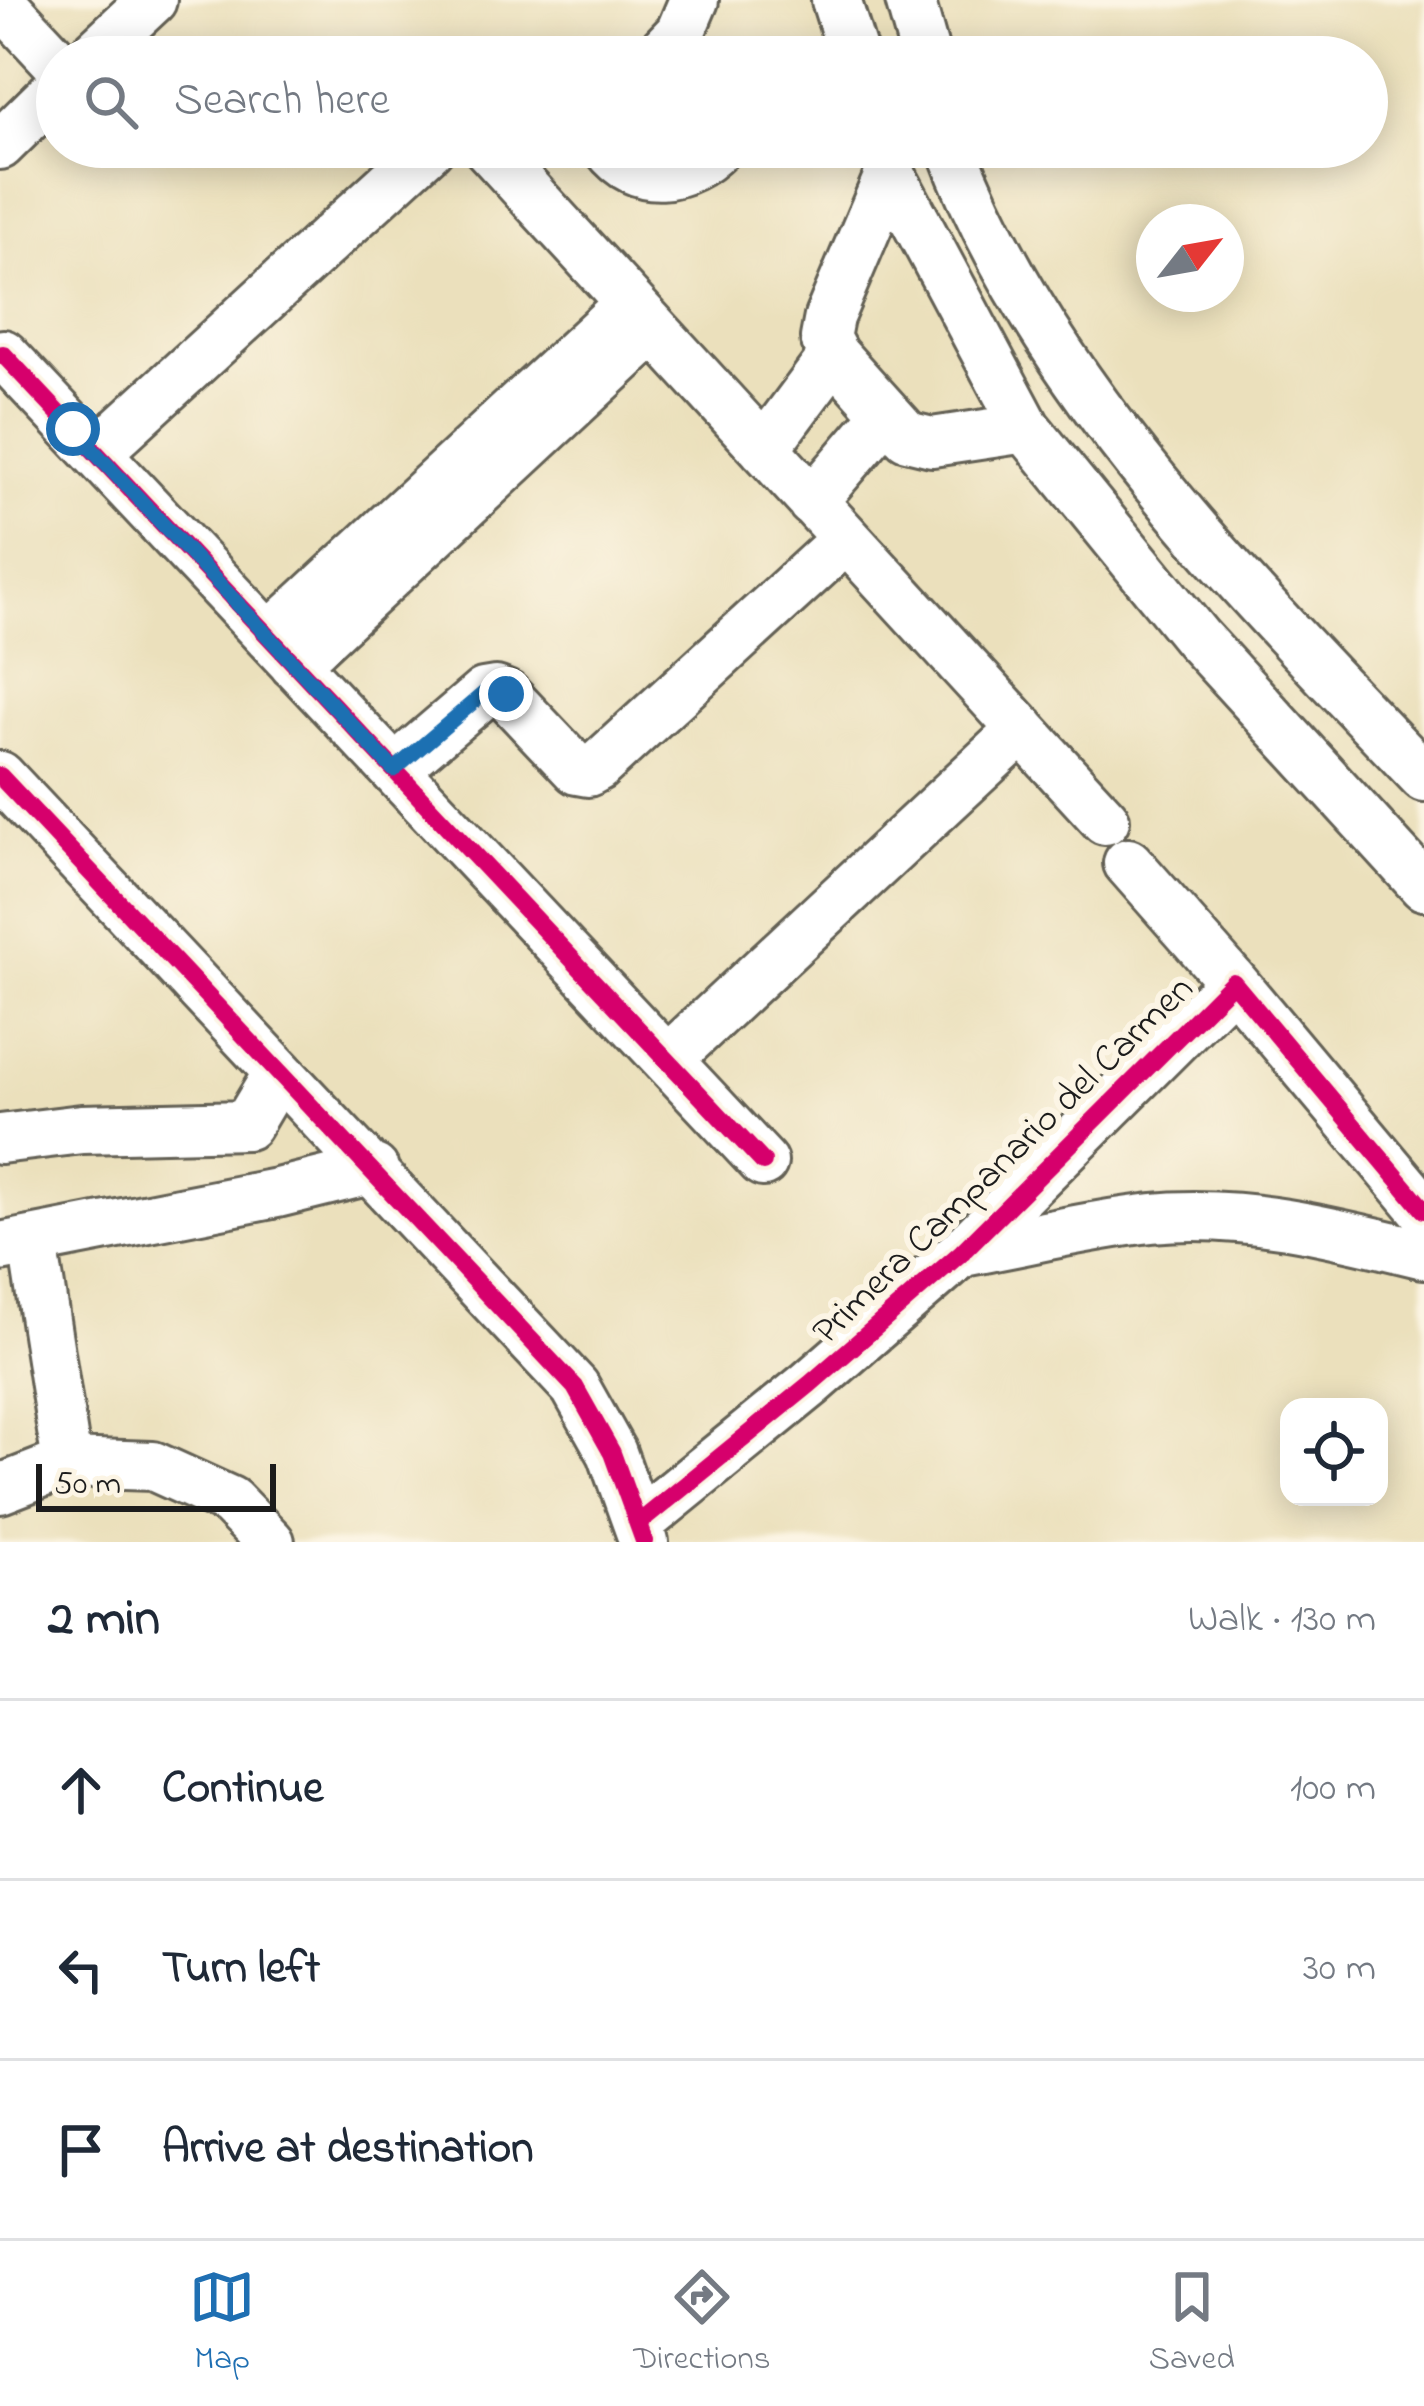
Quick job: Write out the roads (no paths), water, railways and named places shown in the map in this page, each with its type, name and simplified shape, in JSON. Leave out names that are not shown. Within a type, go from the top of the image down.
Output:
[{"type":"street","points":[[113,36],[152,0]]},
{"type":"street","points":[[836,0],[847,36]]},
{"type":"street","points":[[910,0],[920,36]]},
{"type":"street","points":[[0,1],[36,40]]},
{"type":"street","points":[[0,145],[36,110]]},
{"type":"street","points":[[84,441],[362,168]]},
{"type":"street","points":[[84,441],[405,168]]},
{"type":"street","points":[[506,168],[1105,820]]},
{"type":"street","points":[[631,168],[658,176],[692,168]]},
{"type":"street","points":[[883,168],[829,317],[825,338],[834,355],[907,436],[932,442],[1026,428]]},
{"type":"street","points":[[890,168],[1026,428],[1198,638],[1424,886]]},
{"type":"street","points":[[961,168],[1010,273],[1150,475],[1284,630],[1424,777]]},
{"type":"street","points":[[281,650],[642,316]]},
{"type":"street","points":[[3,354],[763,1162]]},
{"type":"street","points":[[764,448],[834,355]]},
{"type":"street","points":[[394,770],[484,693],[496,691],[506,694],[577,770],[588,772],[597,767],[829,520],[886,415]]},
{"type":"street","points":[[678,1072],[1031,739]]},
{"type":"street","points":[[0,777],[575,1387],[612,1453],[642,1533]]},
{"type":"street","points":[[1128,862],[1233,982]]},
{"type":"street","name":"Primera Campanario del Carmen","points":[[642,1533],[962,1252],[1233,982],[1424,1210]]},
{"type":"street","points":[[247,1125],[278,1073]]},
{"type":"street","points":[[0,1139],[82,1130],[247,1125]]},
{"type":"street","points":[[247,1125],[278,1193]]},
{"type":"street","points":[[68,1463],[16,1245],[374,1169]]},
{"type":"street","points":[[962,1252],[1153,1218],[1233,1218],[1304,1224],[1424,1254]]},
{"type":"street","points":[[0,1489],[68,1463],[153,1466],[230,1501],[270,1542]]}]
